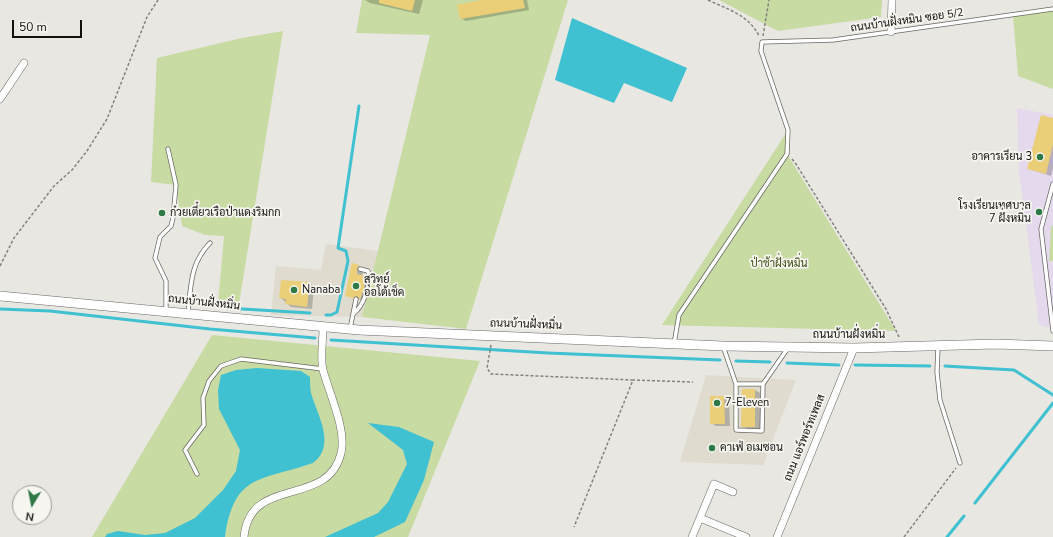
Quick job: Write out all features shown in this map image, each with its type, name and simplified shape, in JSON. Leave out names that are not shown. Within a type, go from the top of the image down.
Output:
[{"type":"street","points":[[891,32],[892,0]]},
{"type":"street","points":[[0,99],[24,64]]},
{"type":"street","name":"ถนนบ้านฝั่งหมิ่น","points":[[0,296],[350,330],[723,346],[854,348],[996,344],[1053,346]]},
{"type":"street","points":[[244,537],[244,530],[253,510],[273,497],[316,485],[335,471],[342,452],[340,423],[323,369],[323,328]]},
{"type":"street","name":"ถนน แอร์พอร์ทเพลส","points":[[777,537],[854,348]]},
{"type":"street","points":[[692,537],[714,484],[733,492]]},
{"type":"street","points":[[700,518],[746,537]]},
{"type":"lane","name":"ถนนบ้านฝั่งหมิน ซอย 5/2","points":[[762,42],[833,40],[1053,9]]},
{"type":"lane","points":[[674,344],[678,315],[787,154],[788,130],[762,51],[762,42]]},
{"type":"lane","points":[[166,311],[166,281],[155,258],[160,237],[171,226],[174,218],[176,185],[168,149]]},
{"type":"lane","points":[[1053,184],[1041,229],[1053,331]]},
{"type":"lane","points":[[188,314],[195,265],[198,256],[210,243]]},
{"type":"lane","points":[[353,314],[359,310],[364,301],[370,276],[368,271],[360,269]]},
{"type":"lane","points":[[1047,270],[1053,271]]},
{"type":"lane","points":[[350,330],[356,299]]},
{"type":"lane","points":[[938,345],[937,372],[940,400],[960,463]]},
{"type":"lane","points":[[723,346],[736,384],[736,430],[762,431],[763,384],[788,347]]},
{"type":"lane","points":[[197,474],[185,450],[204,425],[203,398],[208,380],[221,366],[241,359],[323,369]]},
{"type":"lane","points":[[736,384],[763,384]]},
{"type":"path","points":[[0,266],[14,238],[54,186],[72,170],[87,151],[107,118],[147,17],[158,0]]},
{"type":"path","points":[[708,0],[739,14],[752,25],[762,42]]},
{"type":"path","points":[[762,42],[769,0]]},
{"type":"path","points":[[787,154],[796,164],[886,309],[903,346]]},
{"type":"path","points":[[491,345],[487,368],[491,374],[693,382]]},
{"type":"path","points":[[574,527],[632,380],[630,380]]},
{"type":"path","points":[[904,537],[960,463]]},
{"type":"shaded area","name":"โรงเรียนเทศบาล 7 ฝั่งหมิ่น","points":[[1017,108],[1053,115],[1053,328],[1039,325],[1019,170]]},
{"type":"shaded area","points":[[326,244],[378,251],[362,317],[271,315],[276,266],[321,270]]},
{"type":"shaded area","points":[[706,375],[796,380],[763,465],[680,462]]},
{"type":"green space","points":[[362,0],[568,0],[466,329],[362,317],[430,35],[356,33]]},
{"type":"green space","points":[[719,0],[882,0],[881,17],[778,31]]},
{"type":"green space","points":[[1053,9],[1053,89],[1018,76],[1013,15]]},
{"type":"green space","points":[[283,31],[239,304],[218,303],[224,236],[205,235],[182,226],[176,185],[151,182],[157,58],[242,38]]},
{"type":"green space","name":"ป่าช้าฝั่งหมิ่น","points":[[788,130],[787,154],[896,331],[662,325]]},
{"type":"green space","points":[[1051,226],[1053,226],[1053,261],[1049,261]]},
{"type":"green space","points":[[212,335],[480,361],[408,537],[92,537]]},
{"type":"water","points":[[572,18],[687,68],[672,102],[624,83],[614,103],[555,80]]},
{"type":"water","points":[[257,368],[301,371],[310,377],[311,393],[323,430],[324,448],[320,456],[313,463],[265,477],[243,490],[235,501],[229,516],[225,537],[105,537],[107,534],[118,531],[145,535],[165,533],[195,518],[223,490],[236,471],[240,450],[219,409],[218,390],[221,375],[236,370]]},
{"type":"water","points":[[368,423],[399,427],[434,442],[424,480],[405,522],[374,537],[325,537],[378,513],[388,502],[407,464],[403,450]]},
{"type":"building","points":[[379,0],[415,0],[412,11],[379,3]]},
{"type":"building","points":[[481,0],[523,0],[525,8],[460,19],[457,5]]},
{"type":"building","name":"อาคารเรียน 3","points":[[1041,115],[1053,118],[1053,144],[1046,174],[1027,169]]},
{"type":"building","name":"สุวิทย์ ออโต้เช็ค","points":[[352,263],[359,265],[357,274],[365,276],[364,288],[360,299],[357,296],[353,298],[345,296]]},
{"type":"building","name":"Nanaba","points":[[281,280],[310,282],[307,307],[285,304],[286,299],[279,298]]},
{"type":"building","points":[[742,389],[755,389],[755,427],[741,427]]},
{"type":"building","points":[[710,396],[724,396],[725,424],[710,424]]},
{"type":"waterway","points":[[326,315],[331,315],[337,312],[348,261],[346,251],[338,248],[359,106]]},
{"type":"waterway","points":[[226,308],[310,313]]},
{"type":"waterway","points":[[0,309],[50,311],[210,329],[315,338]]},
{"type":"waterway","points":[[331,340],[548,353],[720,360]]},
{"type":"waterway","points":[[736,361],[770,362]]},
{"type":"waterway","points":[[787,363],[839,365]]},
{"type":"waterway","points":[[855,365],[930,366]]},
{"type":"waterway","points":[[945,366],[1014,370],[1053,395]]},
{"type":"waterway","points":[[975,503],[1053,403]]},
{"type":"waterway","points":[[947,537],[964,516]]},
{"type":"place","name":"อาคารเรียน 3","points":[[1040,157]]},
{"type":"place","name":"โรงเรียนเทศบาล 7 ฝั่งหมิ่น","points":[[1039,212]]},
{"type":"place","name":"ก๋วยเตี๋ยวเรือป่าแดงริมกก","points":[[162,213]]},
{"type":"place","name":"สุวิทย์ ออโต้เช็ค","points":[[356,286]]},
{"type":"place","name":"Nanaba","points":[[294,290]]},
{"type":"place","name":"7-Eleven","points":[[717,403]]},
{"type":"place","name":"คาเฟ่ อเมซอน","points":[[712,448]]}]
